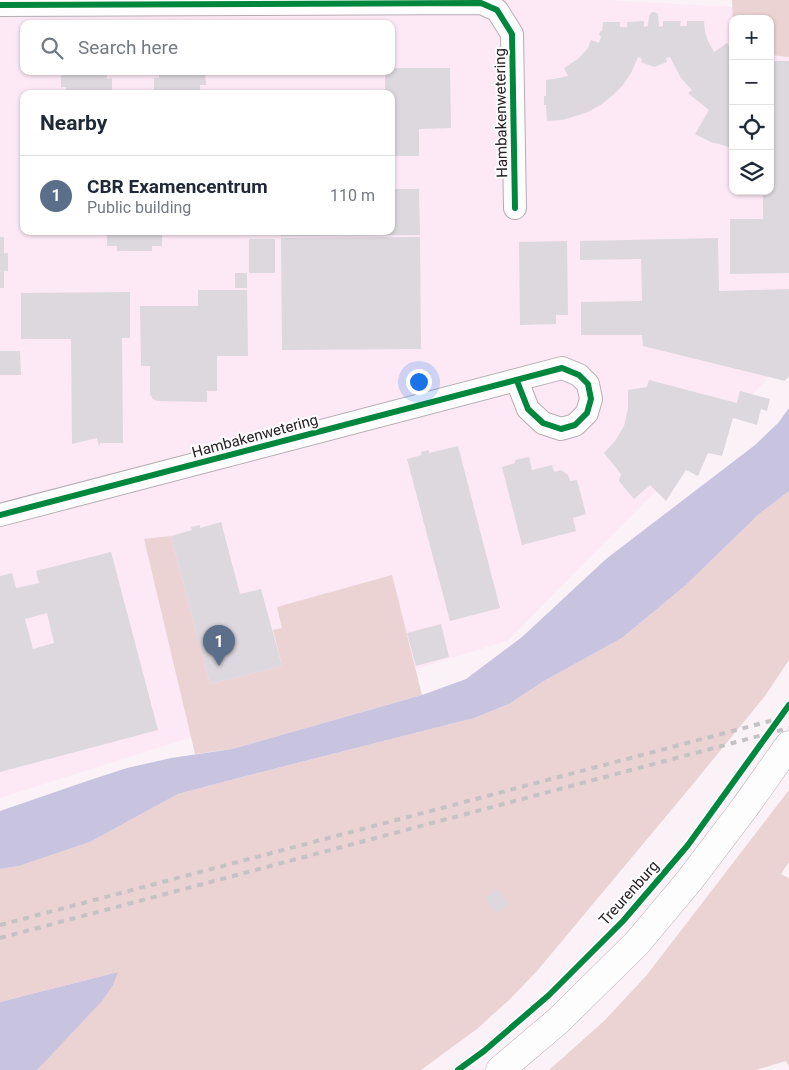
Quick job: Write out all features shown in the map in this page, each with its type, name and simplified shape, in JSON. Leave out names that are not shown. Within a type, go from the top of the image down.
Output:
[{"type":"main road","points":[[500,1070],[559,1020],[637,943],[689,881],[789,745]]},
{"type":"street","name":"Hambakenwetering","points":[[0,5],[481,3],[497,10],[512,34],[515,208]]},
{"type":"street","name":"Hambakenwetering","points":[[0,515],[517,381]]},
{"type":"shaded area","points":[[0,0],[608,0],[780,10],[789,41],[789,357],[507,641],[0,798]]},
{"type":"shaded area","points":[[732,0],[789,0],[789,57],[774,55],[774,15],[733,15]]},
{"type":"shaded area","points":[[789,408],[789,491],[758,515],[686,585],[622,638],[544,681],[509,704],[474,718],[178,794],[90,842],[19,866],[0,869],[0,811],[127,768],[171,758],[232,749],[422,695],[466,679],[522,637],[606,559],[755,445],[778,423]]},
{"type":"shaded area","points":[[789,491],[789,660],[765,696],[537,971],[477,1029],[421,1070],[37,1070],[118,972],[0,1002],[0,869],[19,866],[90,842],[178,794],[474,718],[509,704],[544,681],[622,638],[686,585],[758,515]]},
{"type":"shaded area","points":[[171,536],[210,684],[282,666],[273,630],[282,628],[277,607],[392,575],[422,695],[232,749],[195,754],[144,539]]},
{"type":"shaded area","points":[[789,790],[789,862],[781,874],[789,878],[789,1067],[786,1061],[756,1070],[549,1070],[604,1021],[646,976]]},
{"type":"shaded area","points":[[118,972],[113,985],[102,1001],[37,1070],[0,1070],[0,1002]]},
{"type":"building","points":[[652,12],[658,14],[659,27],[663,26],[663,21],[681,21],[680,26],[687,26],[687,21],[704,21],[705,32],[714,52],[727,43],[729,45],[729,147],[711,142],[695,134],[709,110],[688,93],[692,90],[681,78],[670,57],[666,58],[667,62],[654,67],[641,62],[642,59],[638,57],[623,85],[602,104],[576,116],[562,120],[547,121],[546,105],[544,105],[546,80],[568,76],[564,68],[578,59],[588,48],[591,40],[599,43],[601,37],[599,34],[602,31],[603,22],[620,22],[620,27],[627,27],[627,22],[644,21],[644,27],[648,26],[649,16]]},
{"type":"building","points":[[774,61],[789,61],[789,273],[730,274],[730,219],[763,219],[763,195],[774,195]]},
{"type":"building","points":[[395,68],[450,68],[451,128],[419,129],[419,156],[395,156],[395,90],[385,90],[385,75],[395,75]]},
{"type":"building","points":[[61,75],[107,75],[107,79],[112,78],[112,90],[66,90],[66,87],[61,87]]},
{"type":"building","points":[[159,75],[205,75],[206,85],[200,85],[200,90],[154,90],[154,78],[159,78]]},
{"type":"building","points":[[395,189],[419,189],[420,235],[281,236],[395,235]]},
{"type":"building","points":[[107,235],[162,235],[162,246],[152,246],[152,251],[117,251],[117,246],[107,246]]},
{"type":"building","points":[[0,237],[4,237],[4,253],[8,253],[8,271],[4,271],[4,288],[0,288]]},
{"type":"building","points":[[420,237],[421,349],[282,350],[281,238]]},
{"type":"building","points":[[718,238],[719,291],[789,289],[789,376],[785,381],[643,346],[642,335],[581,335],[581,302],[642,301],[641,259],[580,260],[580,241]]},
{"type":"building","points":[[249,239],[275,239],[275,273],[249,273]]},
{"type":"building","points":[[567,241],[568,315],[556,315],[556,324],[520,325],[519,242]]},
{"type":"building","points":[[235,273],[247,273],[247,288],[235,288]]},
{"type":"building","points":[[198,290],[247,290],[248,356],[217,356],[217,391],[207,391],[207,402],[157,401],[150,394],[150,366],[141,366],[140,306],[198,306]]},
{"type":"building","points":[[130,292],[130,338],[122,338],[123,443],[100,443],[99,447],[97,438],[72,444],[71,339],[21,339],[21,293]]},
{"type":"building","points":[[0,351],[20,351],[21,375],[0,375]]},
{"type":"building","points":[[649,380],[737,403],[740,391],[770,399],[767,411],[761,409],[757,425],[733,418],[722,456],[708,453],[698,476],[686,470],[666,501],[650,485],[634,499],[619,481],[621,474],[604,453],[615,441],[624,426],[628,408],[628,390],[647,387]]},
{"type":"building","points":[[458,446],[500,608],[450,621],[407,459],[422,455],[421,452],[429,450],[429,453]]},
{"type":"building","points":[[529,457],[532,470],[552,465],[554,472],[561,470],[568,475],[570,481],[577,480],[586,514],[573,518],[576,531],[522,545],[502,467],[515,463],[515,460]]},
{"type":"building","points":[[221,522],[240,594],[261,589],[282,666],[210,684],[171,536],[192,530],[191,527],[200,525],[200,528]]},
{"type":"building","points":[[111,552],[158,730],[0,772],[0,576],[12,573],[16,588],[39,583],[36,571]],"holes":[[[47,613],[54,643],[33,649],[25,619]]]},
{"type":"building","points":[[441,624],[449,657],[416,666],[407,633]]},
{"type":"building","points":[[499,889],[509,905],[495,914],[485,898]]},
{"type":"railway","points":[[0,925],[789,716]]},
{"type":"railway","points":[[0,938],[789,728]]},
{"type":"cycle path","points":[[0,5],[481,3],[497,10],[512,34],[515,208]]},
{"type":"cycle path","points":[[0,515],[562,368],[579,375],[588,384],[591,399],[587,413],[575,425],[561,429],[543,423],[528,409],[517,381]]},
{"type":"cycle path","name":"Treurenburg","points":[[458,1070],[484,1051],[549,995],[623,921],[688,845],[789,705]]},
{"type":"place","name":"CBR Examencentrum","points":[[219,666]]}]
